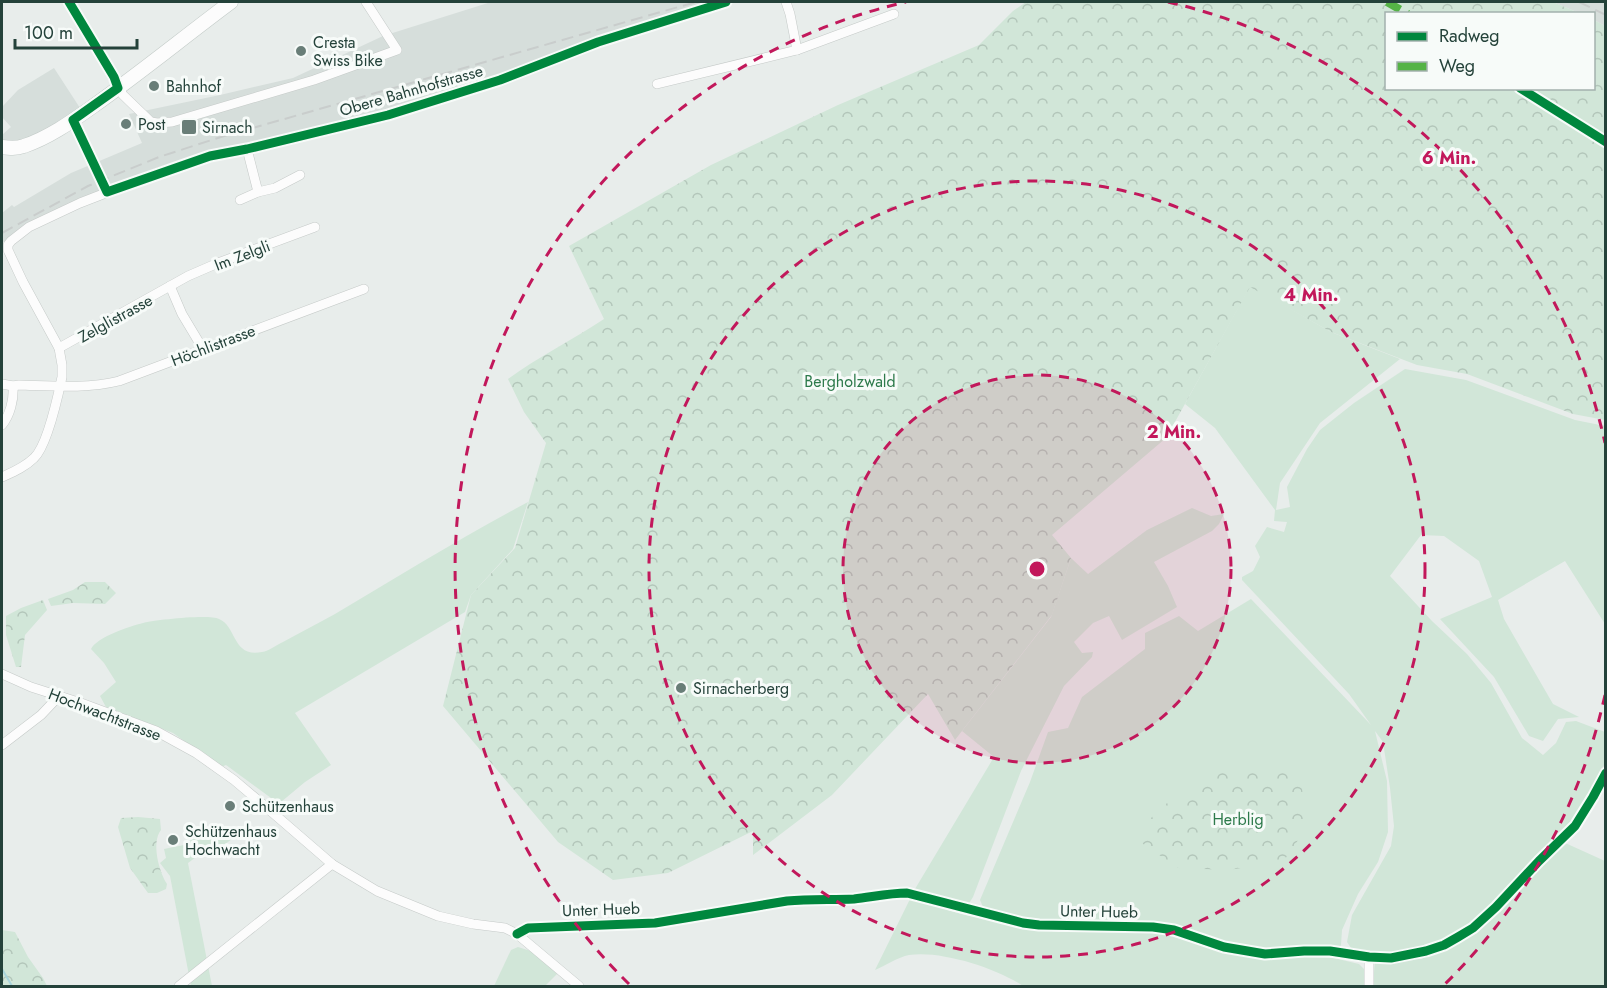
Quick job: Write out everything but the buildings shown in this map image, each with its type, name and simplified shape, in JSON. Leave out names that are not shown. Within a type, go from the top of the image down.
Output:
[{"type":"main road","points":[[2,147],[14,148],[27,145],[40,140],[73,120],[231,2]]},
{"type":"street","points":[[69,2],[114,77],[118,88],[148,120],[157,123],[166,123],[314,81],[397,50],[366,2]]},
{"type":"street","name":"Obere Bahnhofstrasse","points":[[59,348],[8,250],[8,245],[16,236],[29,227],[105,190],[210,156],[388,115],[500,80],[598,42],[726,2]]},
{"type":"street","points":[[786,2],[797,50]]},
{"type":"street","points":[[657,84],[797,50],[894,14]]},
{"type":"street","points":[[73,120],[94,164]]},
{"type":"street","points":[[247,149],[258,192]]},
{"type":"street","points":[[240,200],[287,183],[300,175]]},
{"type":"street","name":"Im Zelgli","points":[[170,286],[218,263],[315,227]]},
{"type":"street","points":[[170,286],[182,314],[203,349]]},
{"type":"street","name":"Zelglistrasse","points":[[59,348],[170,286]]},
{"type":"street","name":"Höchlistrasse","points":[[2,384],[79,387],[119,381],[364,289]]},
{"type":"street","points":[[2,477],[29,463],[41,450],[60,386],[62,365],[59,348]]},
{"type":"street","points":[[2,425],[7,418],[14,394],[13,386]]},
{"type":"street","name":"Hochwachtstrasse","points":[[2,675],[156,731],[196,753],[234,780],[332,864],[377,891],[438,916],[505,928],[517,934]]},
{"type":"street","points":[[2,745],[41,715],[59,696]]},
{"type":"street","name":"Unter Hueb","points":[[517,934],[528,928],[655,923],[787,901],[849,899],[907,892],[1023,923],[1153,927],[1174,930],[1224,947],[1265,954],[1330,951],[1391,958],[1444,945],[1473,928],[1575,826],[1605,773]]},
{"type":"street","points":[[179,987],[332,864]]},
{"type":"street","points":[[517,934],[579,987]]},
{"type":"street","points":[[1369,957],[1370,987]]},
{"type":"shaded area","points":[[491,2],[715,2],[509,74],[359,118],[247,146],[203,154],[19,230],[2,243],[2,213],[12,205],[14,207],[71,173],[142,143],[129,114],[293,78],[383,36]]},
{"type":"shaded area","points":[[1553,2],[1602,2],[1605,4],[1605,26],[1595,21],[1595,12],[1577,12]]},
{"type":"shaded area","points":[[54,68],[80,108],[37,135],[22,140],[2,140],[2,135],[11,127],[2,117],[2,107],[18,90]]},
{"type":"green space","name":"Bergholzwald","points":[[1026,2],[1553,2],[1577,12],[1385,12],[1385,90],[1595,90],[1595,21],[1605,26],[1605,420],[1573,414],[1467,374],[1417,365],[1331,332],[1250,287],[1166,438],[1052,535],[1071,558],[1052,615],[955,740],[928,694],[832,795],[753,855],[753,831],[668,873],[613,880],[558,842],[443,706],[471,595],[515,548],[546,443],[524,412],[508,379],[604,319],[569,246],[711,165],[838,105],[979,45],[1013,11]]},
{"type":"green space","points":[[1250,286],[1331,332],[1400,359],[1320,423],[1280,483],[1276,510],[1290,507],[1287,487],[1320,430],[1354,403],[1405,369],[1466,380],[1575,420],[1605,426],[1605,624],[1565,561],[1498,600],[1504,619],[1553,704],[1579,717],[1558,719],[1543,741],[1529,736],[1494,677],[1440,619],[1492,597],[1479,561],[1444,536],[1421,535],[1390,576],[1467,654],[1491,683],[1522,738],[1543,755],[1556,743],[1566,722],[1576,721],[1605,732],[1605,763],[1590,797],[1568,828],[1490,908],[1465,930],[1439,944],[1382,956],[1353,951],[1347,942],[1352,915],[1391,846],[1394,826],[1383,742],[1375,731],[1387,781],[1388,832],[1378,862],[1358,894],[1342,930],[1339,948],[1267,950],[1242,947],[1139,923],[1031,919],[983,907],[980,900],[1030,782],[1048,732],[1068,728],[1082,697],[1145,649],[1145,633],[1179,616],[1198,631],[1251,599],[1371,725],[1349,694],[1242,580],[1242,577],[1253,571],[1260,557],[1255,546],[1267,527],[1284,532],[1287,522],[1274,521],[1275,510],[1215,428],[1185,404]]},
{"type":"green space","points":[[528,502],[513,549],[471,595],[465,612],[295,713],[331,765],[305,782],[281,802],[271,798],[226,765],[221,767],[173,733],[106,707],[100,696],[116,682],[104,663],[91,649],[100,640],[114,633],[149,622],[205,617],[219,619],[225,623],[245,650],[252,653],[265,651],[335,614]]},
{"type":"green space","points":[[1192,508],[1211,516],[1224,514],[1212,531],[1154,562],[1177,607],[1122,640],[1109,616],[1093,623],[1074,642],[1082,653],[1093,652],[1092,657],[1064,686],[1021,771],[968,905],[915,889],[994,757],[962,731],[1051,617],[1071,558],[1088,574],[1147,530]]},
{"type":"green space","points":[[85,582],[105,582],[116,593],[105,604],[73,603],[51,606],[48,599],[73,590]]},
{"type":"green space","points":[[43,600],[47,610],[25,635],[21,667],[16,667],[6,635],[6,616]]},
{"type":"green space","name":"Herblig","points":[[1301,769],[1305,830],[1283,862],[1228,870],[1178,868],[1136,839],[1157,810],[1216,770]]},
{"type":"green space","points":[[121,818],[160,819],[161,830],[156,849],[161,872],[167,884],[166,889],[157,893],[148,893],[130,868],[118,827]]},
{"type":"green space","points":[[211,826],[221,840],[229,834],[232,839],[209,856],[204,851],[188,863],[212,986],[191,986],[170,876],[160,863],[166,858],[164,849],[184,845]]},
{"type":"green space","points":[[1563,842],[1605,861],[1605,986],[1373,986],[1375,959],[1421,959],[1472,934]]},
{"type":"green space","points":[[910,899],[965,915],[1030,928],[1059,932],[1154,932],[1262,960],[1300,957],[1334,958],[1359,964],[1366,971],[1365,986],[1023,986],[984,967],[952,958],[922,954],[905,956],[875,970]]},
{"type":"green space","points":[[2,930],[15,932],[47,986],[2,986]]},
{"type":"green space","points":[[518,947],[537,953],[557,974],[545,986],[494,986],[511,950]]},
{"type":"waterway","points":[[2,969],[12,986]]},
{"type":"tunnel","points":[[94,164],[104,187]]},
{"type":"railway","points":[[2,233],[88,186],[159,157],[221,137],[696,2]]},
{"type":"railway","points":[[1579,2],[1606,15]]},
{"type":"marked path","points":[[1387,2],[1404,12]]},
{"type":"cycle path","points":[[69,2],[114,77],[118,88],[73,120],[107,192],[210,156],[388,115],[500,80],[598,42],[726,2]]},
{"type":"cycle path","points":[[1523,90],[1606,142]]},
{"type":"cycle path","points":[[517,934],[528,928],[655,923],[787,901],[854,899],[907,893],[1023,923],[1153,927],[1174,930],[1224,947],[1265,954],[1330,951],[1391,958],[1444,945],[1473,928],[1575,826],[1606,773]]},
{"type":"place","name":"Cresta Swiss Bike","points":[[301,51]]},
{"type":"place","name":"Bahnhof","points":[[154,86]]},
{"type":"place","name":"Post","points":[[126,124]]},
{"type":"place","name":"Sirnach","points":[[189,127]]},
{"type":"place","name":"Sirnacherberg","points":[[681,688]]},
{"type":"place","name":"Schützenhaus","points":[[230,806]]},
{"type":"place","name":"Schützenhaus Hochwacht","points":[[173,840]]}]
